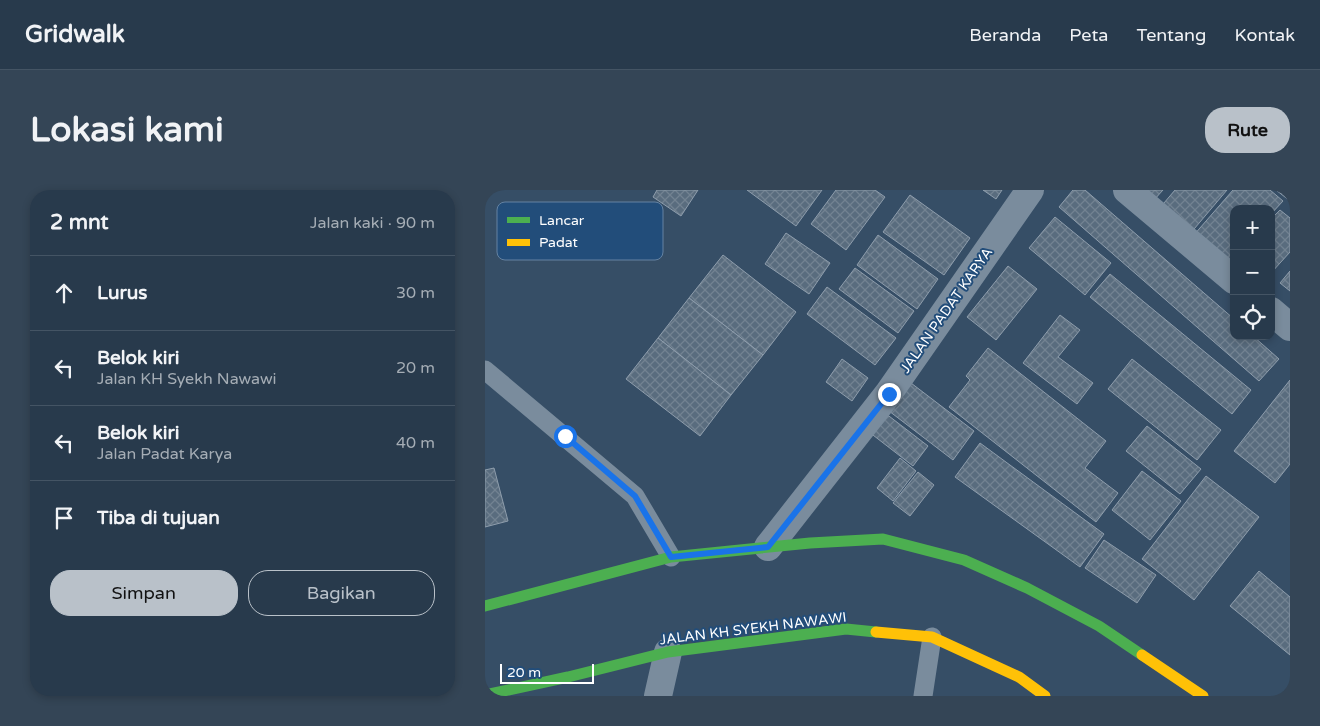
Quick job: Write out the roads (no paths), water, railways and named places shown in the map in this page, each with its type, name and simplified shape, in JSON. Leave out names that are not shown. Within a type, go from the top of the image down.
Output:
[{"type":"main road","points":[[485,606],[671,557],[768,547],[883,539],[964,560],[1027,588],[1099,626],[1203,696]]},
{"type":"main road","name":"JALAN KH SYEKH NAWAWI","points":[[485,695],[668,652],[846,629],[932,637],[1019,677],[1045,696]]},
{"type":"street","name":"JALAN PADAT KARYA","points":[[768,547],[889,394],[1029,190]]},
{"type":"street","points":[[1127,190],[1230,277]]},
{"type":"street","points":[[1275,314],[1290,327]]},
{"type":"street","points":[[658,696],[668,652]]},
{"type":"lane","points":[[485,370],[635,496],[671,557]]},
{"type":"lane","points":[[923,696],[932,637]]}]
